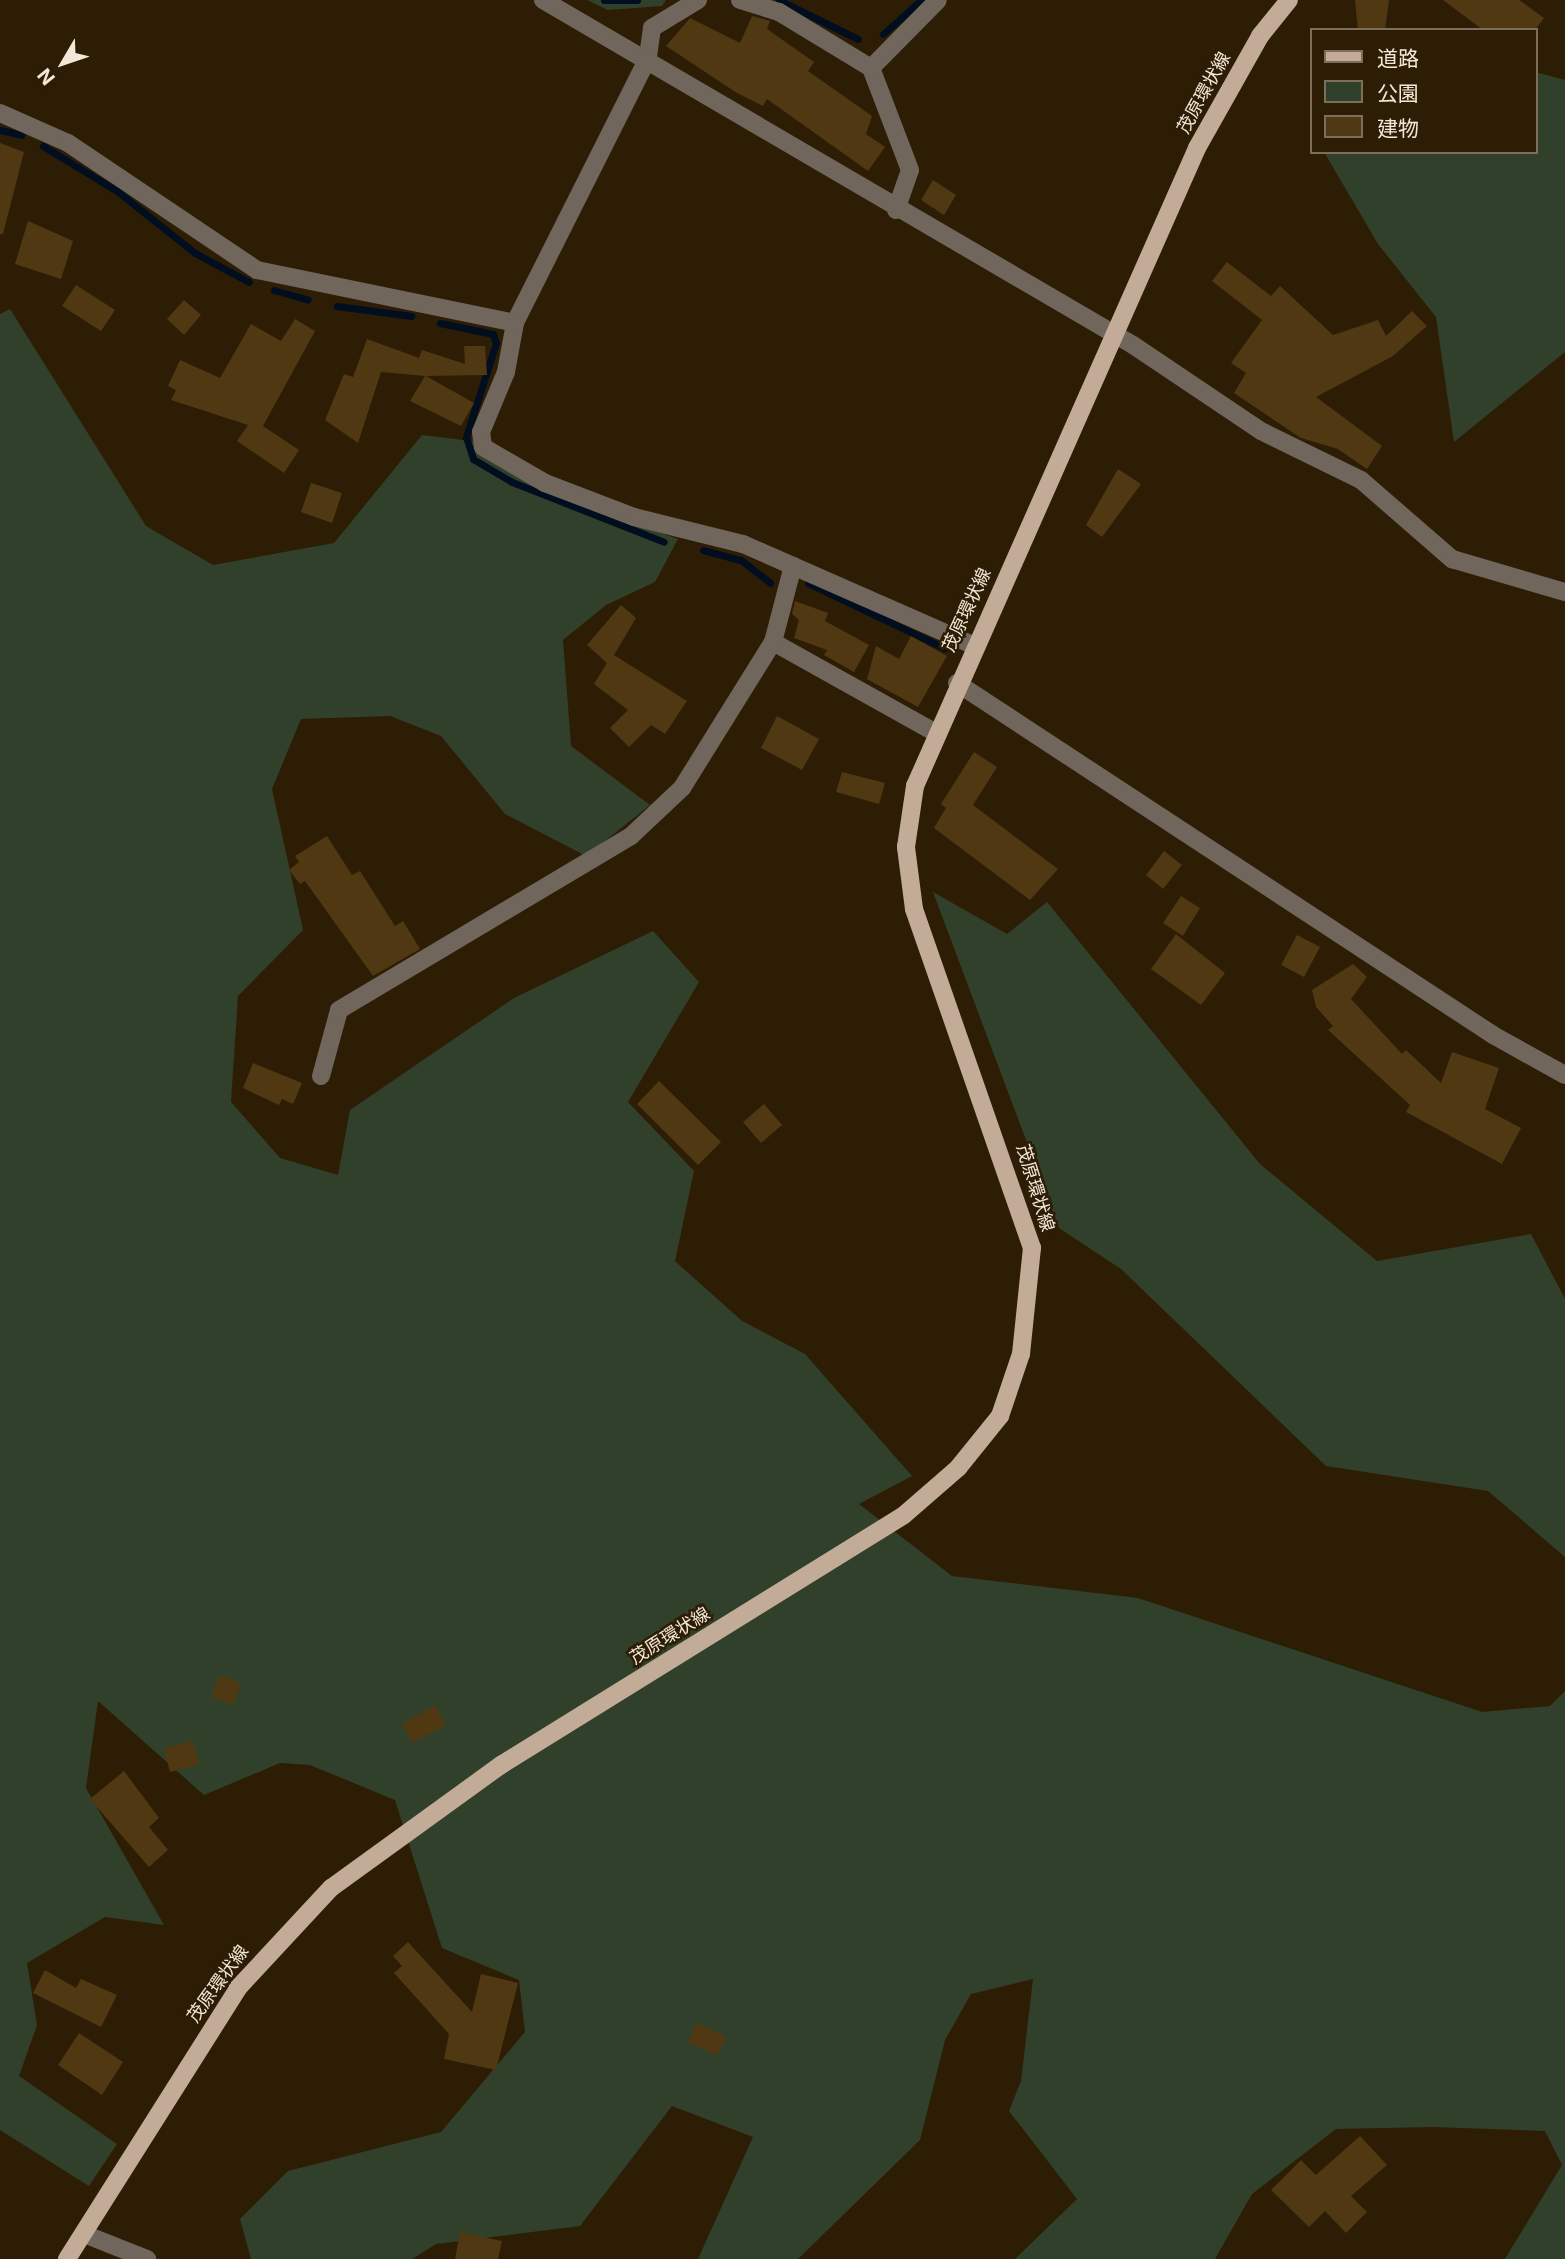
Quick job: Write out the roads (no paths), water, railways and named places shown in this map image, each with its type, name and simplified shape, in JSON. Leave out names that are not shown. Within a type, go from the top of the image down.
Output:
[{"type":"main road","name":"茂原環状線","points":[[67,2259],[238,1987],[331,1888],[501,1766],[904,1515],[958,1468],[1000,1416],[1021,1354],[1032,1248],[914,909],[906,847],[915,786],[957,683],[1115,339],[1197,148],[1260,36],[1289,0]]},
{"type":"street","points":[[543,0],[648,58],[1115,339],[1133,345],[1261,431],[1361,480],[1452,559],[1565,592]]},
{"type":"street","points":[[698,0],[652,28],[648,58],[515,323],[506,372],[481,432],[484,447],[502,463],[557,488],[634,517],[744,544],[974,646]]},
{"type":"street","points":[[740,0],[779,12],[871,68],[910,170],[896,209]]},
{"type":"street","points":[[871,68],[938,0]]},
{"type":"street","points":[[0,113],[68,143],[257,270],[515,323]]},
{"type":"street","points":[[321,1076],[339,1010],[631,836],[682,788],[773,642],[793,566]]},
{"type":"street","points":[[773,642],[936,733]]},
{"type":"street","points":[[957,683],[1493,1035],[1565,1075]]},
{"type":"street","points":[[84,2234],[147,2259]]},
{"type":"waterway","points":[[604,0],[637,0]]},
{"type":"waterway","points":[[779,0],[858,39]]},
{"type":"waterway","points":[[883,34],[921,0]]},
{"type":"waterway","points":[[0,130],[21,135]]},
{"type":"waterway","points":[[43,146],[117,191],[195,253],[249,282]]},
{"type":"waterway","points":[[274,290],[308,300]]},
{"type":"waterway","points":[[337,306],[411,316]]},
{"type":"waterway","points":[[440,323],[493,334],[496,343],[466,437],[473,459],[512,482],[664,542]]},
{"type":"waterway","points":[[703,550],[741,560],[770,583]]},
{"type":"waterway","points":[[808,583],[944,648]]}]
